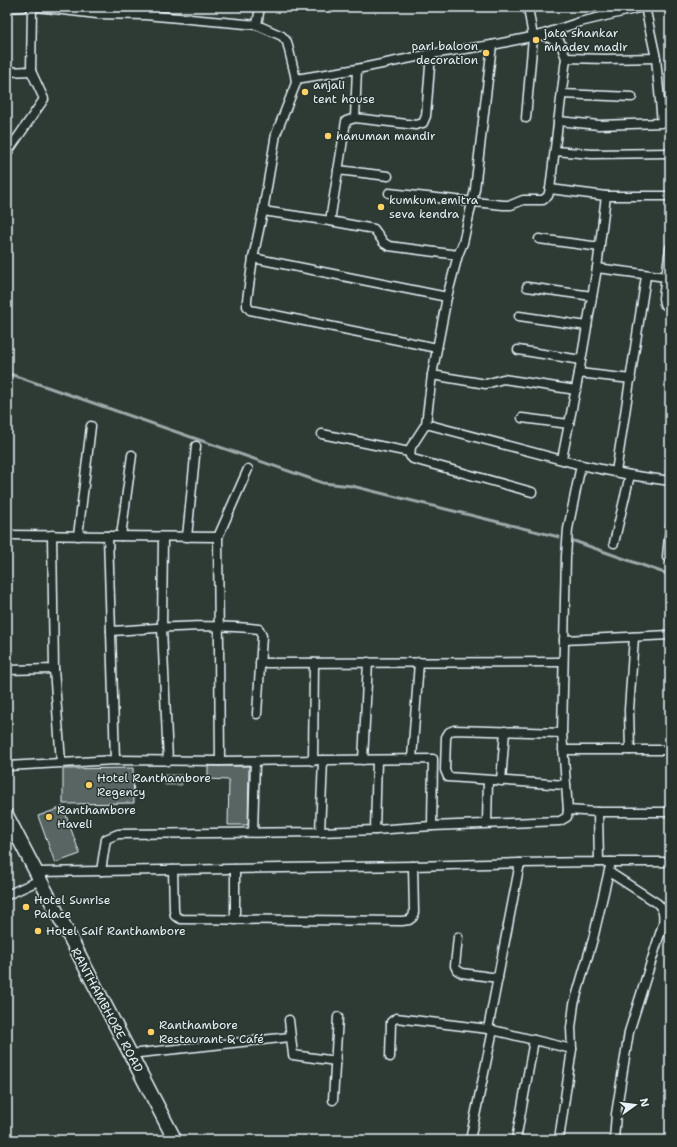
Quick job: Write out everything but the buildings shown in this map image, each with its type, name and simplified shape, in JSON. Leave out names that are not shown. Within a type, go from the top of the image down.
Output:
[{"type":"main road","name":"RANTHAMBHORE ROAD","points":[[7,816],[175,1140]]},
{"type":"street","points":[[7,8],[23,7]]},
{"type":"street","points":[[7,153],[44,99],[31,71],[32,7]]},
{"type":"street","points":[[37,7],[98,11],[145,11],[257,25],[282,36],[287,42],[296,83],[276,134],[263,211],[253,258],[247,306],[250,310],[438,348]]},
{"type":"street","points":[[257,25],[260,7]]},
{"type":"street","points":[[526,118],[537,36],[528,7]]},
{"type":"street","points":[[296,79],[537,36],[580,22],[644,7],[656,58],[666,124],[612,125],[558,121]]},
{"type":"street","points":[[389,193],[511,206],[523,200],[543,200],[548,196],[566,58],[560,42],[537,36]]},
{"type":"street","points":[[409,452],[426,424],[432,374],[447,297],[458,255],[463,243],[475,189],[492,45]]},
{"type":"street","points":[[330,221],[346,121],[355,118],[416,125],[423,123],[426,116],[431,54]]},
{"type":"street","points":[[566,58],[656,58]]},
{"type":"street","points":[[355,118],[357,69]]},
{"type":"street","points":[[7,72],[31,71]]},
{"type":"street","points":[[562,94],[632,96]]},
{"type":"street","points":[[555,151],[592,154],[670,153]]},
{"type":"street","points":[[338,170],[388,176]]},
{"type":"street","points":[[550,189],[606,196],[670,196]]},
{"type":"street","points":[[562,459],[576,390],[597,268],[606,196]]},
{"type":"street","points":[[263,211],[374,229],[384,243],[389,246],[458,255]]},
{"type":"street","points":[[539,239],[600,247]]},
{"type":"street","points":[[670,248],[663,298],[664,304],[670,307]]},
{"type":"street","points":[[253,258],[447,297]]},
{"type":"street","points":[[597,268],[666,278]]},
{"type":"street","points":[[616,472],[646,276]]},
{"type":"street","points":[[527,287],[592,296]]},
{"type":"street","points":[[519,316],[587,326]]},
{"type":"street","points":[[518,350],[581,360]]},
{"type":"street","points":[[579,373],[631,379]]},
{"type":"street","points":[[432,374],[486,384],[503,379],[576,390]]},
{"type":"street","points":[[522,418],[569,424]]},
{"type":"street","points":[[426,424],[630,476],[670,481]]},
{"type":"street","points":[[78,536],[91,426]]},
{"type":"street","points":[[322,434],[409,452]]},
{"type":"street","points":[[187,537],[196,446]]},
{"type":"street","points":[[409,452],[413,459],[532,492]]},
{"type":"street","points":[[121,536],[132,455]]},
{"type":"street","points":[[101,871],[106,839],[118,834],[150,835],[374,830],[487,823],[560,821],[566,816],[568,810],[562,733],[568,529],[581,464]]},
{"type":"street","points":[[220,761],[218,537],[248,469]]},
{"type":"street","points":[[614,543],[630,476]]},
{"type":"street","points":[[667,557],[670,527]]},
{"type":"street","points":[[7,535],[218,537]]},
{"type":"street","points":[[52,535],[54,669],[61,762]]},
{"type":"street","points":[[108,536],[114,760]]},
{"type":"street","points":[[163,537],[162,628],[168,761]]},
{"type":"street","points":[[111,631],[219,627],[259,629],[262,636],[257,714]]},
{"type":"street","points":[[564,640],[670,634]]},
{"type":"street","points":[[630,750],[629,710],[634,636]]},
{"type":"street","points":[[363,760],[368,662]]},
{"type":"street","points":[[412,759],[419,662]]},
{"type":"street","points":[[260,663],[563,662]]},
{"type":"street","points":[[313,761],[314,663]]},
{"type":"street","points":[[7,670],[54,669]]},
{"type":"street","points":[[562,733],[454,730],[449,732],[445,744],[446,774],[448,777],[566,785]]},
{"type":"street","points":[[501,781],[505,731]]},
{"type":"street","points":[[563,750],[670,750]]},
{"type":"street","points":[[432,826],[433,759]]},
{"type":"street","points":[[7,766],[114,760],[313,761],[445,759]]},
{"type":"street","points":[[320,832],[323,760]]},
{"type":"street","points":[[374,830],[377,760]]},
{"type":"street","points":[[253,832],[255,761]]},
{"type":"street","points":[[487,823],[488,780]]},
{"type":"street","points":[[568,810],[598,812],[670,812]]},
{"type":"street","points":[[598,812],[599,862]]},
{"type":"street","points":[[559,1140],[572,1049],[571,1028],[574,1004],[593,939],[611,862]]},
{"type":"street","points":[[7,895],[38,876],[101,871],[520,863],[670,862]]},
{"type":"street","points":[[470,1140],[491,1030],[498,978],[520,863]]},
{"type":"street","points":[[173,870],[176,916],[181,919],[409,920],[413,917],[414,912],[412,866]]},
{"type":"street","points":[[235,869],[235,920]]},
{"type":"street","points":[[609,872],[658,903],[662,907],[664,913],[663,924],[628,1032],[616,1114],[614,1140]]},
{"type":"street","points":[[458,938],[455,966],[457,970],[462,973],[498,978]]},
{"type":"street","points":[[333,1100],[338,1017]]},
{"type":"street","points":[[390,1057],[392,1022],[396,1018],[491,1030],[572,1049]]},
{"type":"street","points":[[289,1020],[293,1055],[336,1061]]},
{"type":"street","points":[[130,1054],[290,1037]]},
{"type":"street","points":[[516,1140],[534,1040]]},
{"type":"shaded area","points":[[164,775],[182,775],[182,785],[165,785]]},
{"type":"waterway","points":[[7,373],[323,483],[352,486],[559,537]]},
{"type":"waterway","points":[[574,541],[670,575]]},
{"type":"place","name":"jata shankar mhadev madir","points":[[536,40]]},
{"type":"place","name":"pari baloon decoration","points":[[486,53]]},
{"type":"place","name":"anjali tent house","points":[[305,92]]},
{"type":"place","name":"hanuman mandir","points":[[328,136]]},
{"type":"place","name":"kumkum emitra seva kendra","points":[[381,207]]},
{"type":"place","name":"Hotel Ranthambore Regency","points":[[89,785]]},
{"type":"place","name":"Ranthambore Haveli","points":[[49,817]]},
{"type":"place","name":"Hotel Sunrise Palace","points":[[26,907]]},
{"type":"place","name":"Hotel Saif Ranthambore","points":[[38,931]]},
{"type":"place","name":"Ranthambore Restaurant & Café","points":[[151,1032]]}]
